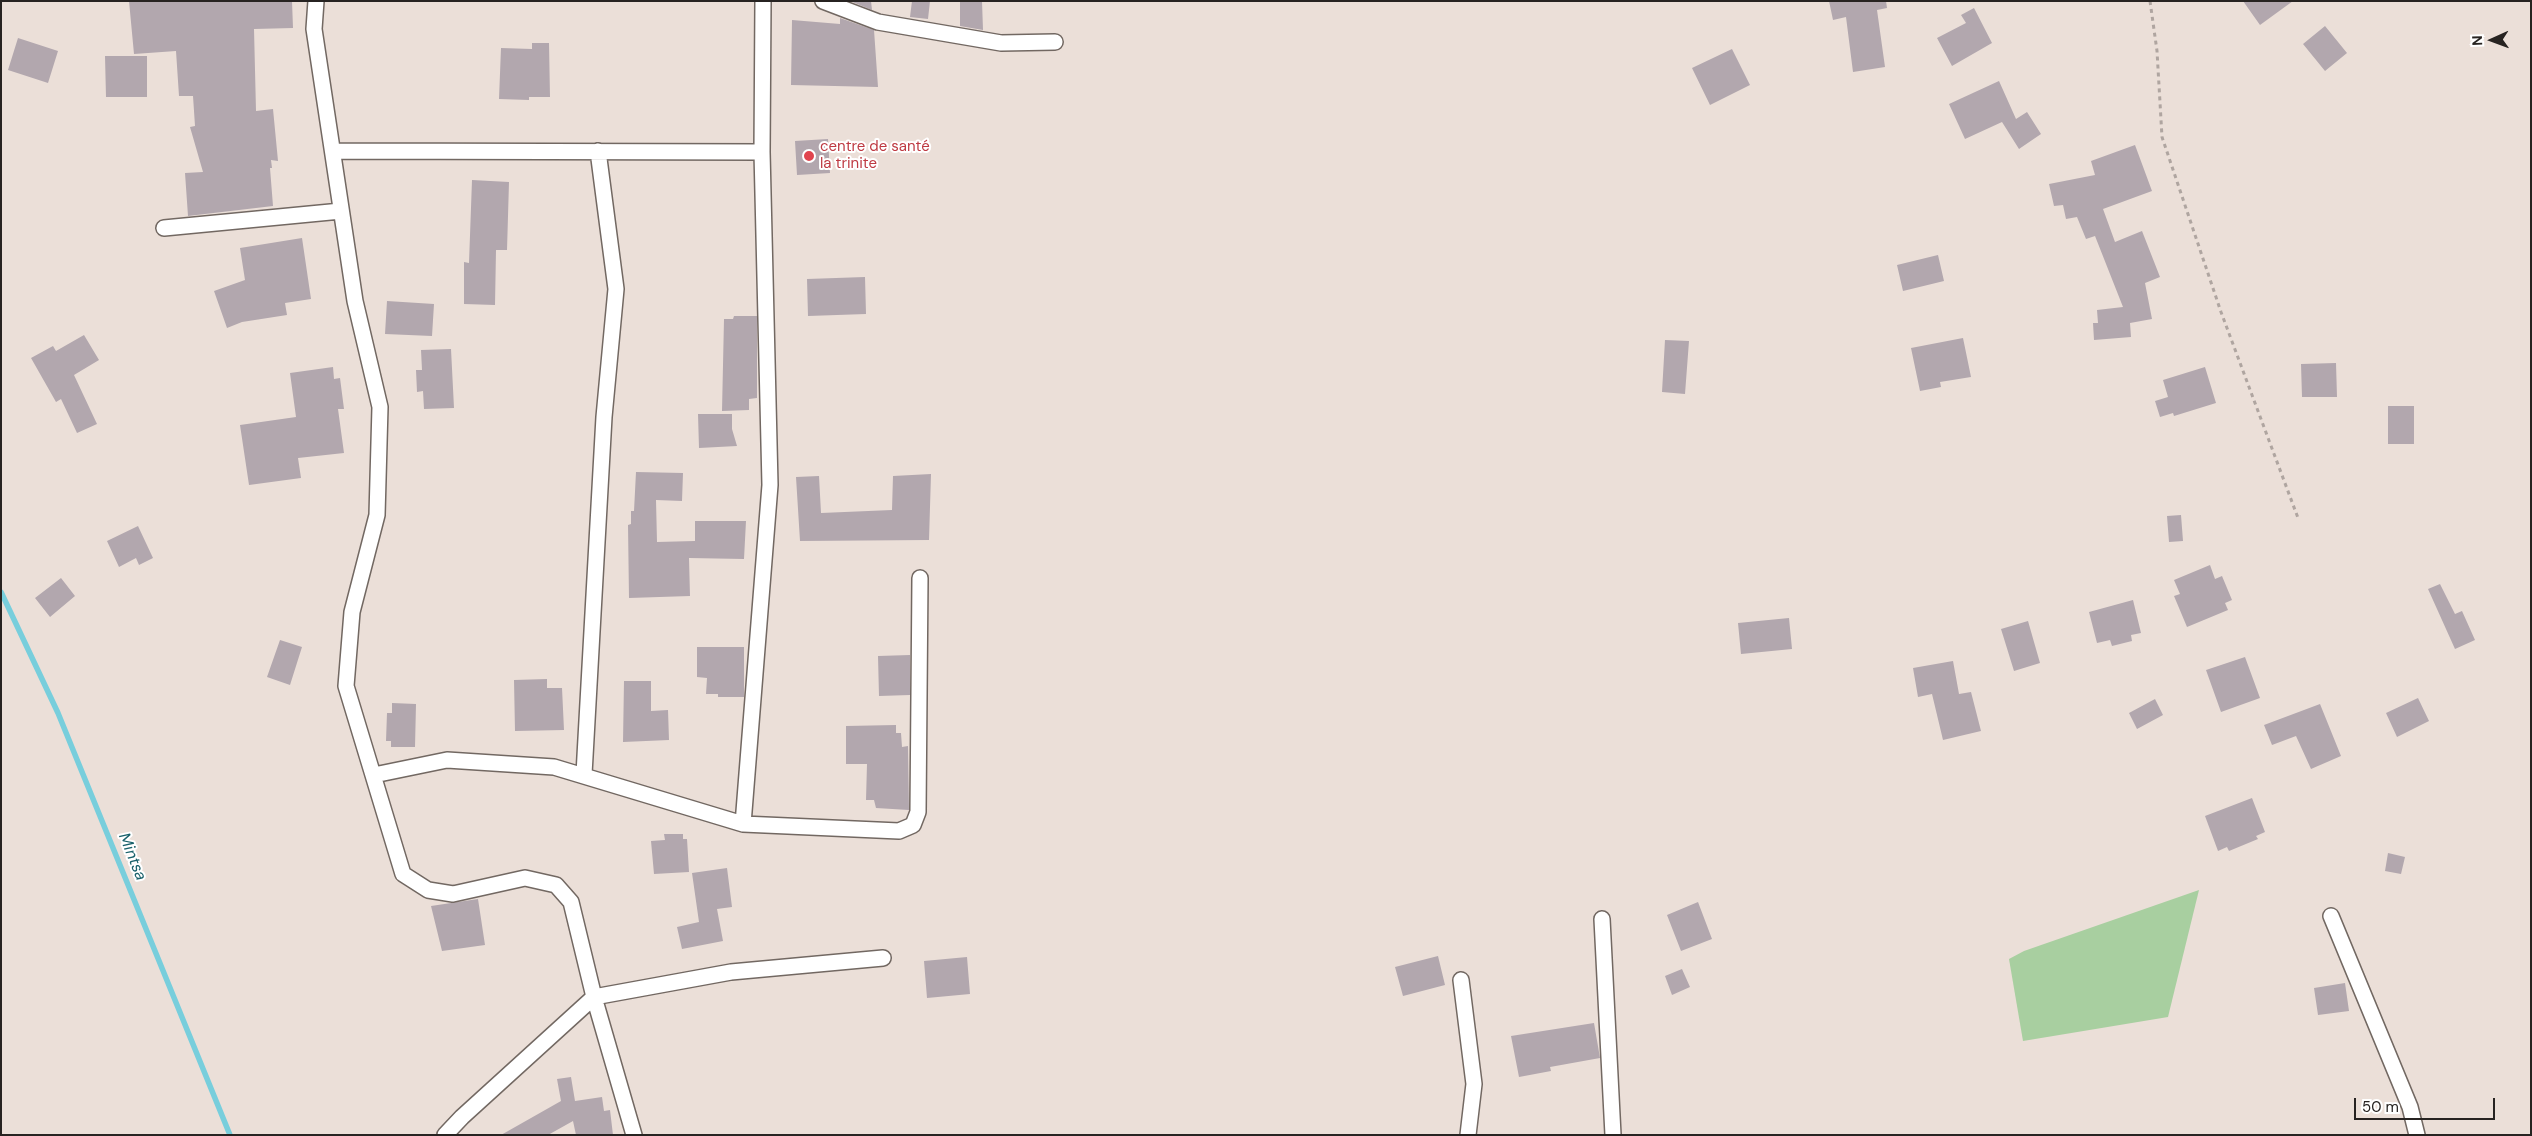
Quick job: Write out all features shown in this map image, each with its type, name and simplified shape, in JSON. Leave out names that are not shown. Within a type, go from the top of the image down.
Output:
[{"type":"street","points":[[316,1],[314,29],[355,301],[380,407],[378,515],[352,612],[346,686],[402,874],[428,890],[453,894],[525,878],[556,885],[571,902],[594,997],[634,1135]]},
{"type":"street","points":[[743,824],[770,485],[762,152],[763,1]]},
{"type":"street","points":[[823,1],[878,22],[1000,43],[1055,42]]},
{"type":"street","points":[[333,151],[762,152]]},
{"type":"street","points":[[584,774],[604,417],[616,289],[598,151]]},
{"type":"street","points":[[164,228],[342,211]]},
{"type":"street","points":[[374,775],[447,760],[554,767],[584,774],[743,824],[899,831],[913,825],[918,812],[920,578]]},
{"type":"street","points":[[2331,916],[2410,1107],[2417,1135]]},
{"type":"street","points":[[1602,919],[1613,1135]]},
{"type":"street","points":[[445,1135],[594,997],[731,972],[883,958]]},
{"type":"street","points":[[1461,980],[1474,1084],[1468,1135]]},
{"type":"path","points":[[2150,1],[2157,51],[2162,137],[2221,312],[2298,518]]},
{"type":"green space","points":[[2199,890],[2168,1017],[2023,1041],[2009,959],[2024,951]]},
{"type":"building","points":[[129,1],[292,1],[293,28],[254,29],[256,111],[273,109],[278,161],[271,160],[272,168],[270,168],[273,206],[188,216],[185,173],[203,172],[190,127],[195,126],[193,96],[179,96],[176,51],[134,54]]},
{"type":"building","points":[[850,1],[871,1],[872,10]]},
{"type":"building","points":[[912,1],[930,1],[928,19],[910,17]]},
{"type":"building","points":[[960,1],[982,1],[983,30],[960,26]]},
{"type":"building","points":[[1829,1],[1886,1],[1887,8],[1877,10],[1885,67],[1853,72],[1846,17],[1833,20]]},
{"type":"building","points":[[2243,1],[2293,1],[2260,25]]},
{"type":"building","points":[[1974,8],[1992,43],[1952,66],[1937,38],[1966,23],[1961,15]]},
{"type":"building","points":[[840,18],[874,30],[878,87],[791,85],[792,20],[840,24]]},
{"type":"building","points":[[2325,26],[2347,53],[2325,71],[2303,44]]},
{"type":"building","points":[[18,38],[58,51],[48,83],[8,70]]},
{"type":"building","points":[[532,43],[549,43],[550,97],[529,97],[529,100],[499,99],[501,48],[532,49]]},
{"type":"building","points":[[1732,49],[1750,85],[1710,105],[1692,68]]},
{"type":"building","points":[[105,56],[147,56],[147,97],[106,97]]},
{"type":"building","points":[[1999,81],[2016,119],[2027,112],[2041,134],[2019,149],[2002,122],[1965,139],[1949,104]]},
{"type":"building","points":[[828,139],[830,173],[797,175],[795,141]]},
{"type":"building","points":[[2135,145],[2152,191],[2103,209],[2115,242],[2142,231],[2160,277],[2145,283],[2152,319],[2130,323],[2131,337],[2094,340],[2093,323],[2098,323],[2097,310],[2123,307],[2095,236],[2086,239],[2077,217],[2066,219],[2063,205],[2054,206],[2049,184],[2095,175],[2091,161]]},
{"type":"building","points":[[472,180],[509,182],[507,250],[496,250],[495,305],[464,304],[464,262],[469,263]]},
{"type":"building","points":[[302,238],[311,299],[285,303],[287,315],[242,322],[227,328],[214,291],[245,280],[240,248]]},
{"type":"building","points":[[1938,255],[1944,281],[1903,291],[1897,265]]},
{"type":"building","points":[[865,277],[866,314],[808,316],[807,279]]},
{"type":"building","points":[[387,301],[434,304],[432,336],[385,334]]},
{"type":"building","points":[[734,316],[757,316],[757,398],[749,399],[749,410],[722,411],[724,319],[733,319]]},
{"type":"building","points":[[84,335],[99,360],[74,375],[97,424],[77,433],[61,399],[56,402],[31,358],[53,346],[56,351]]},
{"type":"building","points":[[1963,338],[1971,377],[1940,382],[1941,387],[1920,391],[1911,348]]},
{"type":"building","points":[[1665,340],[1689,341],[1685,394],[1662,392]]},
{"type":"building","points":[[451,349],[454,408],[424,409],[423,391],[417,392],[416,370],[422,370],[421,350]]},
{"type":"building","points":[[2336,363],[2337,397],[2302,397],[2301,364]]},
{"type":"building","points":[[333,367],[334,379],[340,378],[344,409],[338,409],[344,453],[298,458],[301,478],[249,485],[240,425],[296,417],[290,373]]},
{"type":"building","points":[[2205,367],[2216,403],[2174,416],[2173,413],[2160,417],[2155,401],[2168,397],[2163,380]]},
{"type":"building","points":[[2388,406],[2414,406],[2414,444],[2388,444]]},
{"type":"building","points":[[698,414],[732,414],[732,429],[737,446],[699,448]]},
{"type":"building","points":[[636,472],[683,473],[682,501],[656,500],[657,542],[695,541],[695,521],[746,521],[744,559],[689,558],[690,596],[629,598],[628,525],[631,524],[631,511],[634,511]]},
{"type":"building","points":[[931,474],[929,540],[800,541],[796,477],[819,476],[821,513],[892,510],[893,476]]},
{"type":"building","points":[[2181,515],[2183,541],[2169,542],[2167,516]]},
{"type":"building","points":[[138,526],[153,558],[139,565],[136,558],[119,567],[107,541]]},
{"type":"building","points":[[2210,565],[2215,579],[2222,576],[2232,600],[2225,603],[2228,610],[2187,627],[2174,596],[2180,594],[2174,580]]},
{"type":"building","points":[[61,578],[75,596],[50,617],[35,598]]},
{"type":"building","points":[[2440,584],[2455,614],[2462,611],[2475,640],[2455,649],[2428,589]]},
{"type":"building","points":[[2133,600],[2141,633],[2131,635],[2132,641],[2112,646],[2110,640],[2097,643],[2089,612]]},
{"type":"building","points":[[1789,618],[1792,649],[1741,654],[1738,623]]},
{"type":"building","points":[[2028,621],[2040,663],[2014,671],[2001,629]]},
{"type":"building","points":[[280,640],[302,647],[290,685],[267,677]]},
{"type":"building","points":[[697,647],[744,647],[744,697],[718,697],[718,694],[706,694],[707,678],[697,677]]},
{"type":"building","points":[[910,655],[910,695],[879,696],[878,656]]},
{"type":"building","points":[[2245,657],[2260,698],[2221,712],[2206,670]]},
{"type":"building","points":[[1953,661],[1959,694],[1971,692],[1981,731],[1943,740],[1932,694],[1918,697],[1913,668]]},
{"type":"building","points":[[547,679],[547,688],[562,688],[564,730],[515,731],[514,680]]},
{"type":"building","points":[[624,681],[651,681],[651,711],[668,710],[669,740],[623,742]]},
{"type":"building","points":[[2418,698],[2429,721],[2397,737],[2386,713]]},
{"type":"building","points":[[2155,699],[2163,715],[2137,729],[2129,713]]},
{"type":"building","points":[[392,703],[416,704],[415,747],[391,747],[391,741],[386,741],[387,713],[392,713]]},
{"type":"building","points":[[2320,704],[2341,756],[2311,769],[2296,736],[2272,745],[2264,725]]},
{"type":"building","points":[[896,725],[896,733],[901,733],[902,747],[908,746],[909,810],[876,808],[874,800],[866,800],[867,764],[846,764],[846,726]]},
{"type":"building","points":[[2252,798],[2265,832],[2256,836],[2258,839],[2229,851],[2227,847],[2218,851],[2205,816]]},
{"type":"building","points":[[664,834],[683,834],[683,839],[687,839],[689,872],[654,874],[651,841],[665,840]]},
{"type":"building","points":[[2388,853],[2405,857],[2401,874],[2385,871]]},
{"type":"building","points":[[727,868],[732,907],[717,909],[723,941],[682,949],[677,927],[699,922],[692,873]]},
{"type":"building","points":[[478,899],[485,945],[442,951],[431,906]]},
{"type":"building","points":[[1698,902],[1712,939],[1681,951],[1667,915]]},
{"type":"building","points":[[1438,956],[1445,985],[1403,996],[1395,967]]},
{"type":"building","points":[[967,957],[970,994],[927,998],[924,961]]},
{"type":"building","points":[[1682,969],[1690,987],[1672,995],[1665,976]]},
{"type":"building","points":[[2345,983],[2349,1011],[2318,1015],[2314,988]]},
{"type":"building","points":[[1594,1023],[1600,1058],[1550,1067],[1551,1071],[1519,1077],[1511,1036]]},
{"type":"building","points":[[571,1077],[575,1101],[602,1097],[604,1111],[610,1110],[613,1135],[576,1135],[573,1121],[548,1135],[501,1135],[561,1101],[557,1079]]},
{"type":"waterway","name":"Mintsa","points":[[1,592],[58,713],[230,1135]]},
{"type":"place","name":"centre de santé la trinite","points":[[809,156]]}]
